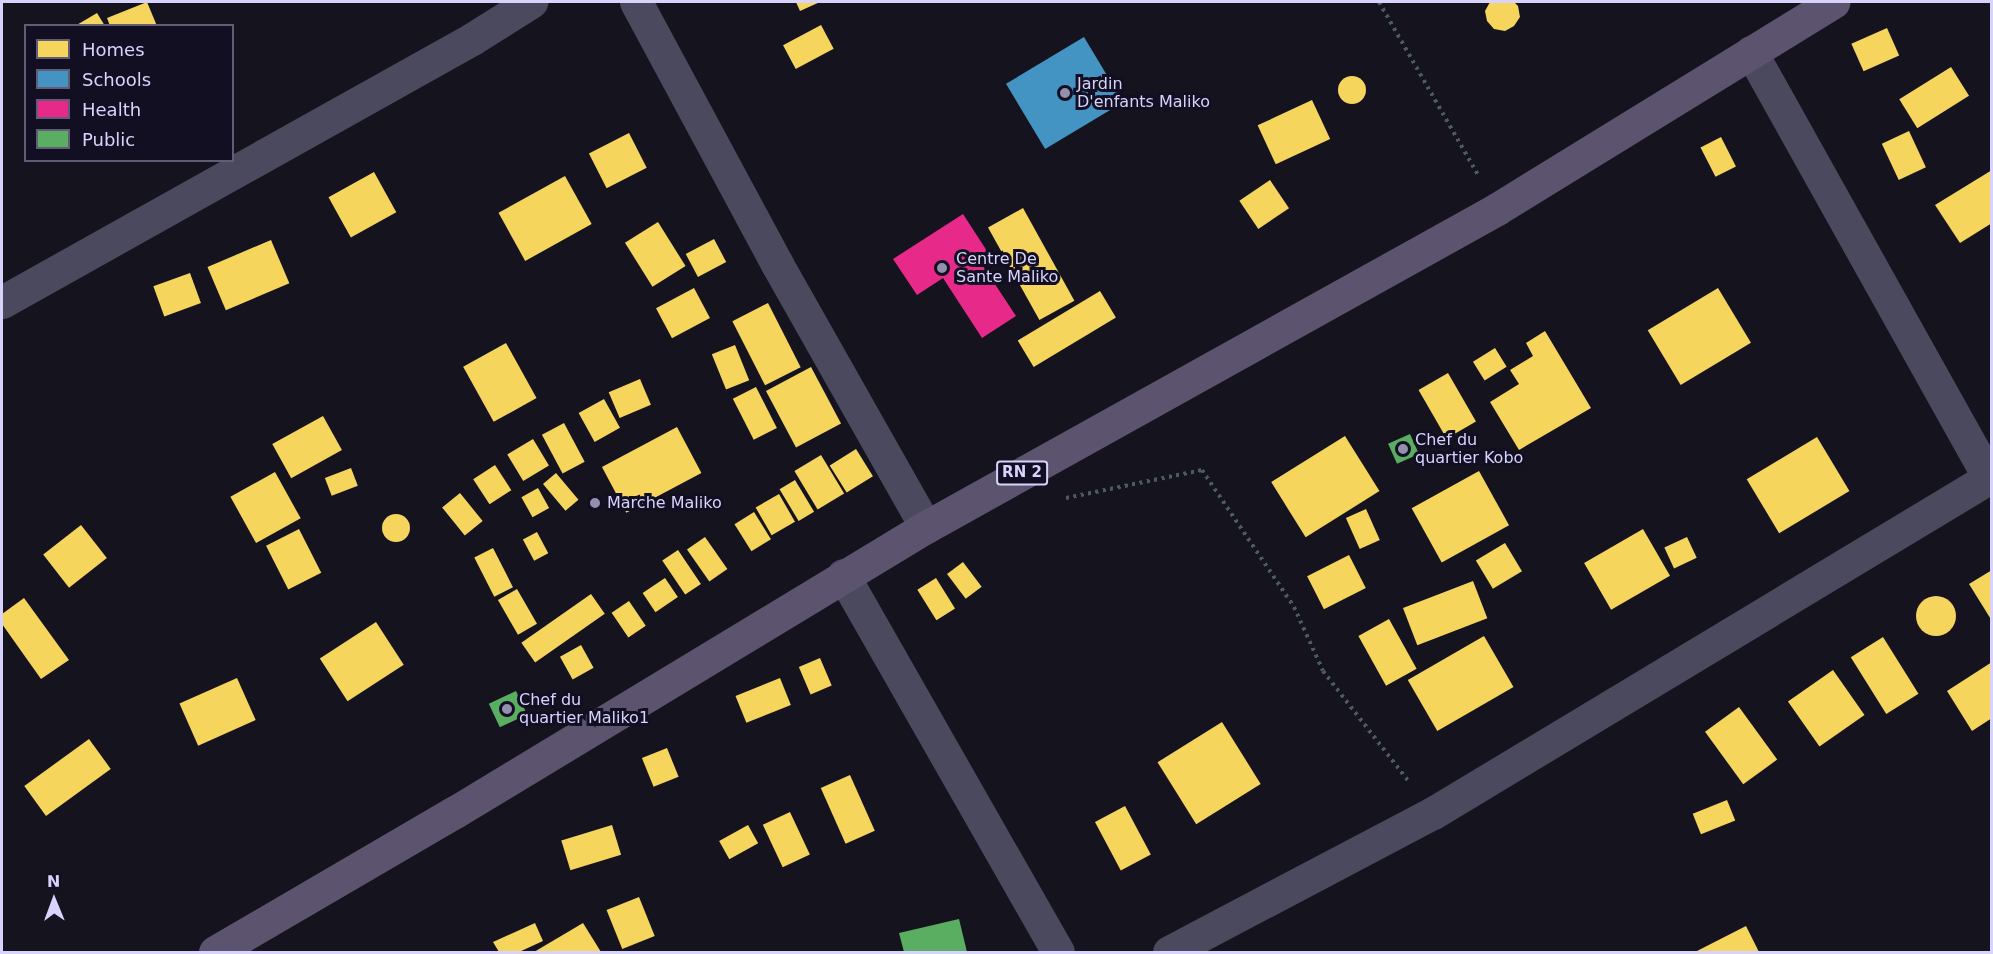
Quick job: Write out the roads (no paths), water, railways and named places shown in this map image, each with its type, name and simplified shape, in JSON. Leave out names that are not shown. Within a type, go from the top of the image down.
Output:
[{"type":"main road","name":"RN 2","points":[[215,952],[455,812],[843,575],[1497,209],[1833,2]]},
{"type":"street","points":[[2,302],[472,39],[531,2]]},
{"type":"street","points":[[636,2],[777,264],[926,527]]},
{"type":"street","points":[[1170,952],[1433,813],[1990,477],[1751,52]]},
{"type":"street","points":[[843,575],[1058,952]]},
{"type":"place","name":"Jardin D'enfants Maliko","points":[[1065,93]]},
{"type":"place","name":"Centre De Sante Maliko","points":[[942,268]]},
{"type":"place","name":"Chef du quartier Kobo","points":[[1403,449]]},
{"type":"place","name":"Marche Maliko","points":[[595,503]]},
{"type":"place","name":"Chef du quartier Maliko1","points":[[507,709]]}]
